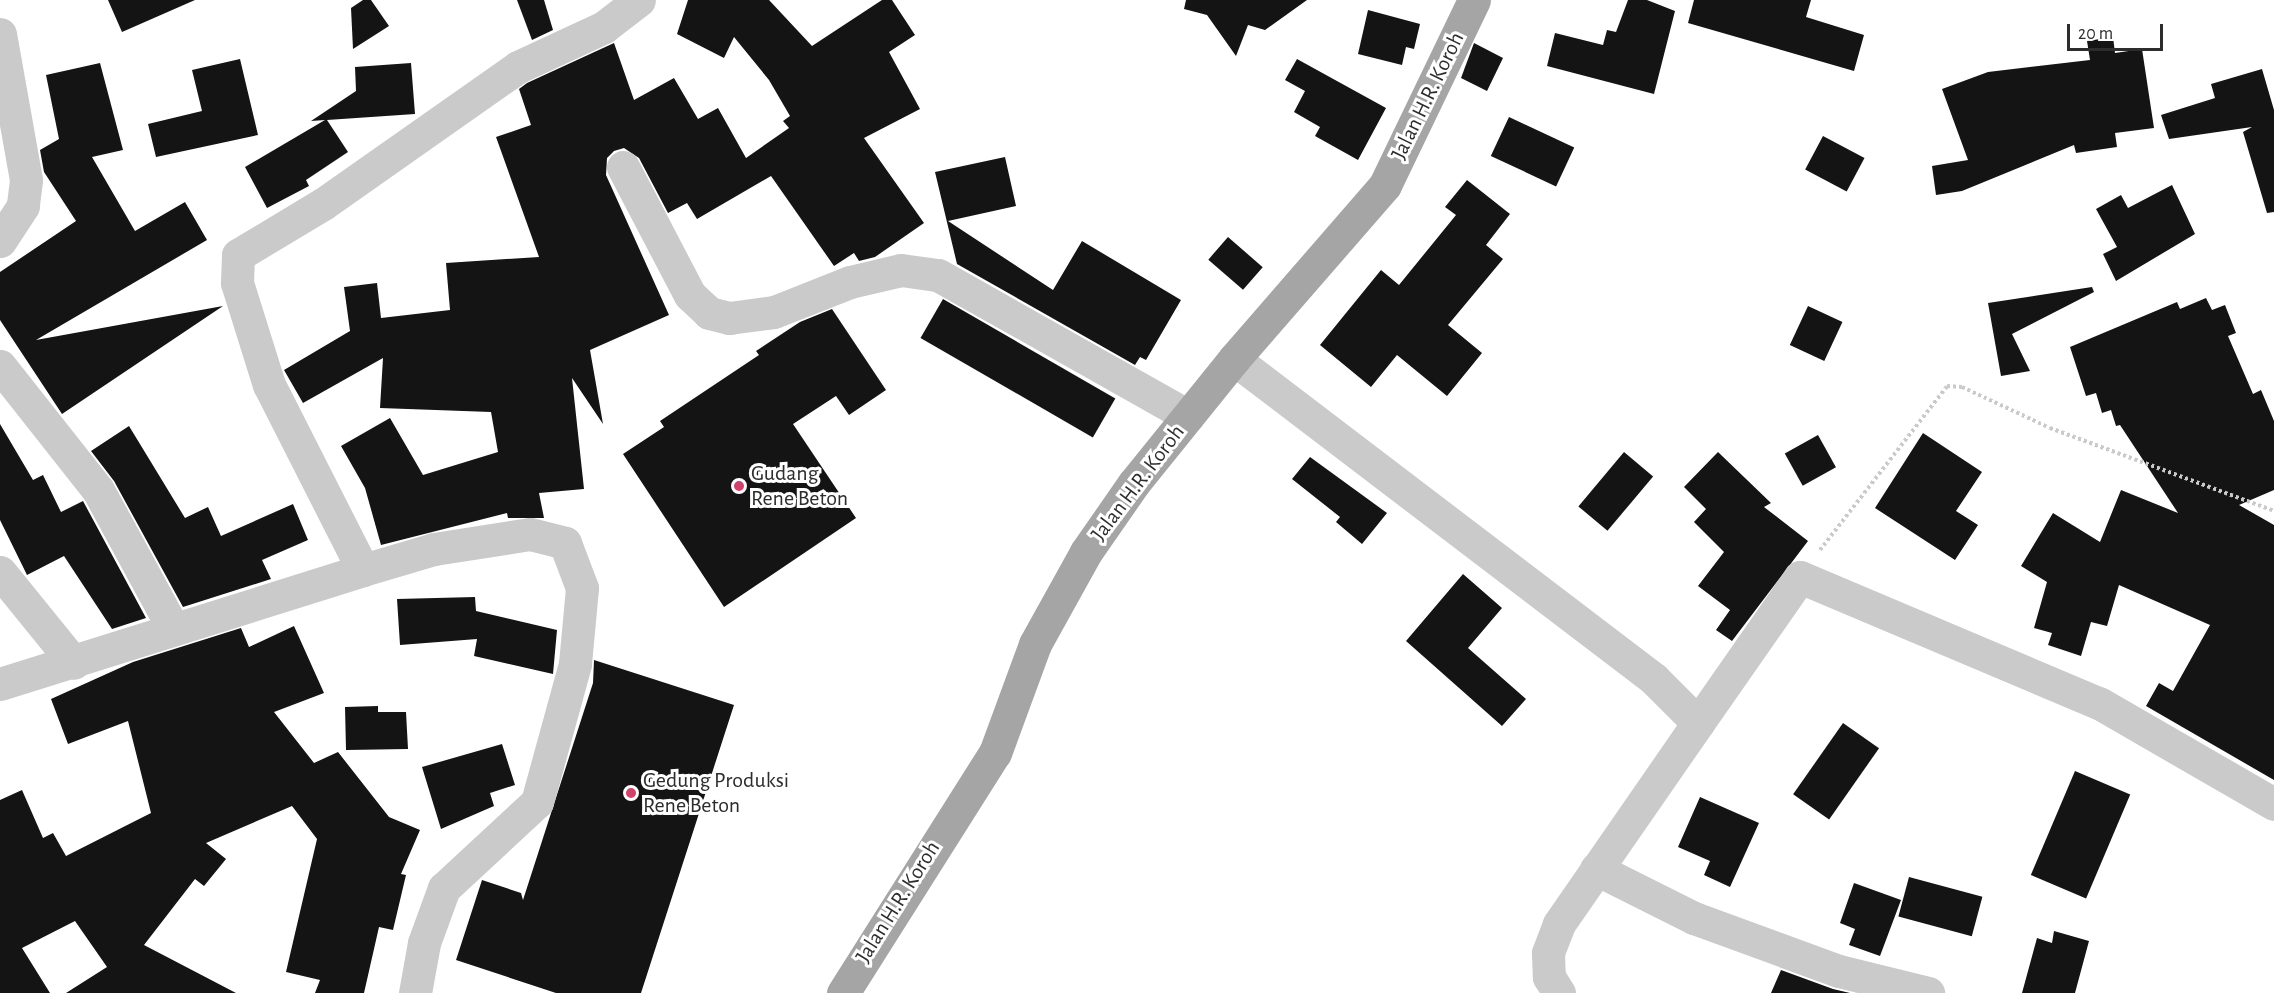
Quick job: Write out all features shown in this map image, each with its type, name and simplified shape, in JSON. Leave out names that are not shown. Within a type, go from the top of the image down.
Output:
[{"type":"main road","name":"Jalan H.R. Koroh","points":[[843,993],[995,753],[1035,644],[1086,552],[1188,416],[1234,359],[1385,185],[1474,0]]},
{"type":"street","points":[[363,570],[269,385],[237,283],[238,255],[323,204],[518,67],[604,27],[639,0]]},
{"type":"street","points":[[0,34],[26,180],[23,206],[0,241]]},
{"type":"street","points":[[623,167],[690,294],[709,313],[729,318],[774,312],[850,282],[901,270],[938,275],[1188,416]]},
{"type":"street","points":[[1234,359],[1654,679],[1698,723]]},
{"type":"street","points":[[0,366],[98,490],[173,628]]},
{"type":"street","points":[[0,684],[74,663],[173,628],[434,549],[530,534],[565,543],[582,588],[575,664],[537,802],[444,888],[415,993]]},
{"type":"street","points":[[0,572],[74,663]]},
{"type":"street","points":[[1560,993],[1549,977],[1548,952],[1559,924],[1800,576],[2099,703],[2274,804]]},
{"type":"street","points":[[1596,869],[1694,918],[1839,972],[1928,993]]},
{"type":"path","points":[[1800,576],[1947,386],[1962,387],[2050,428],[2274,511]]},
{"type":"building","points":[[108,0],[195,0],[122,32]]},
{"type":"building","points":[[363,0],[371,0],[389,26],[353,49],[351,8]]},
{"type":"building","points":[[517,0],[544,0],[553,30],[532,40]]},
{"type":"building","points":[[688,0],[769,0],[812,46],[882,0],[892,0],[915,35],[889,52],[920,109],[864,138],[924,223],[875,257],[859,261],[854,253],[834,266],[771,176],[697,219],[687,203],[668,213],[639,158],[624,148],[614,151],[607,158],[606,175],[669,315],[590,350],[603,424],[572,378],[584,489],[539,493],[544,518],[508,518],[507,513],[381,545],[365,488],[341,446],[390,418],[423,475],[498,452],[491,412],[380,408],[383,358],[303,403],[284,370],[350,331],[344,287],[377,283],[381,318],[450,310],[446,263],[539,257],[496,137],[531,125],[519,89],[527,83],[614,43],[634,100],[674,78],[698,119],[718,108],[746,158],[789,128],[783,121],[790,116],[769,80],[734,37],[724,58],[677,34]]},
{"type":"building","points":[[1186,0],[1307,0],[1265,30],[1248,25],[1236,56],[1207,15],[1184,9]]},
{"type":"building","points":[[1628,0],[1647,0],[1675,11],[1654,94],[1547,66],[1555,33],[1603,45],[1607,30],[1616,32]]},
{"type":"building","points":[[1694,0],[1811,0],[1806,17],[1864,35],[1854,71],[1688,23]]},
{"type":"building","points":[[1368,10],[1420,24],[1414,49],[1406,47],[1402,65],[1358,54]]},
{"type":"building","points":[[2113,37],[2115,53],[2142,49],[2154,128],[2115,133],[2117,147],[2076,153],[2074,145],[1962,191],[1936,195],[1932,166],[1968,160],[1942,89],[1988,72],[2090,60],[2087,41]]},
{"type":"building","points":[[1474,43],[1503,58],[1487,91],[1461,78]]},
{"type":"building","points":[[240,59],[258,135],[156,157],[148,124],[202,111],[192,70]]},
{"type":"building","points":[[1297,59],[1386,108],[1358,160],[1315,136],[1320,127],[1294,112],[1305,91],[1285,80]]},
{"type":"building","points":[[100,63],[123,150],[92,157],[135,231],[185,202],[207,240],[36,340],[223,306],[62,414],[0,320],[0,272],[76,221],[44,172],[40,150],[59,139],[46,75]]},
{"type":"building","points":[[411,63],[415,114],[327,120],[348,152],[306,180],[309,186],[267,208],[245,167],[325,120],[311,121],[356,91],[355,67]]},
{"type":"building","points":[[2262,69],[2274,110],[2274,212],[2267,213],[2243,132],[2252,127],[2169,139],[2161,115],[2215,98],[2211,84]]},
{"type":"building","points":[[1509,117],[1574,147],[1556,186],[1491,156]]},
{"type":"building","points":[[1823,136],[1864,158],[1847,192],[1805,170]]},
{"type":"building","points":[[1005,157],[1016,206],[948,221],[1053,290],[1082,241],[1181,300],[1146,360],[1140,357],[1135,365],[957,264],[935,172]]},
{"type":"building","points":[[1467,180],[1510,214],[1486,245],[1503,259],[1448,325],[1482,353],[1447,396],[1397,355],[1371,387],[1320,345],[1381,270],[1399,285],[1456,215],[1445,207]]},
{"type":"building","points":[[2172,185],[2195,234],[2116,281],[2103,254],[2117,247],[2096,209],[2121,195],[2128,208]]},
{"type":"building","points":[[1228,237],[1263,267],[1243,290],[1208,260]]},
{"type":"building","points":[[2092,287],[2094,292],[2012,334],[2030,371],[2001,376],[1988,303]]},
{"type":"building","points":[[2206,298],[2212,310],[2225,305],[2236,333],[2228,336],[2253,394],[2261,390],[2274,421],[2274,490],[2239,505],[2274,525],[2274,780],[2146,706],[2159,683],[2173,691],[2210,625],[2119,585],[2107,626],[2091,622],[2081,656],[2048,645],[2052,633],[2034,628],[2047,582],[2021,566],[2053,513],[2100,542],[2121,490],[2178,513],[2120,425],[2116,426],[2111,410],[2102,413],[2096,393],[2086,396],[2070,347],[2177,302],[2180,309]]},
{"type":"building","points":[[943,299],[1115,398],[1093,437],[920,338]]},
{"type":"building","points":[[1808,306],[1842,322],[1824,361],[1790,345]]},
{"type":"building","name":"Gudang Rene Beton","points":[[832,309],[886,390],[849,415],[836,396],[793,424],[856,518],[724,607],[623,454],[664,427],[660,421],[759,355],[756,351],[800,322]]},
{"type":"building","points":[[0,424],[33,480],[43,475],[61,512],[83,501],[146,618],[112,629],[64,556],[27,575],[0,520]]},
{"type":"building","points":[[129,426],[185,518],[208,507],[221,536],[293,504],[308,540],[262,560],[271,579],[183,607],[114,481],[91,451]]},
{"type":"building","points":[[1923,433],[1982,472],[1956,511],[1978,525],[1955,560],[1875,508]]},
{"type":"building","points":[[1818,435],[1836,467],[1803,486],[1785,453]]},
{"type":"building","points":[[1624,452],[1653,476],[1607,531],[1578,506]]},
{"type":"building","points":[[1718,452],[1771,503],[1764,507],[1808,541],[1732,641],[1716,630],[1730,610],[1698,586],[1724,552],[1694,522],[1706,509],[1684,487]]},
{"type":"building","points":[[1310,457],[1387,513],[1362,544],[1336,522],[1340,517],[1292,479]]},
{"type":"building","points":[[1463,574],[1502,608],[1468,648],[1526,699],[1502,726],[1406,641]]},
{"type":"building","points":[[475,597],[476,611],[557,630],[553,674],[474,656],[477,639],[400,645],[397,599]]},
{"type":"building","points":[[294,626],[324,693],[274,712],[314,763],[338,752],[389,817],[420,830],[401,874],[406,875],[393,930],[379,927],[364,993],[315,993],[320,980],[286,972],[317,839],[292,806],[206,843],[226,859],[204,886],[195,879],[144,945],[236,993],[66,993],[107,967],[75,921],[22,948],[50,993],[0,993],[0,800],[22,790],[43,838],[53,833],[66,856],[151,813],[128,721],[68,744],[51,699],[133,662],[241,628],[249,647]]},
{"type":"building","name":"Gedung Produksi Rene Beton","points":[[594,660],[734,705],[641,993],[556,993],[456,960],[482,880],[521,893],[523,900],[593,683]]},
{"type":"building","points":[[378,706],[378,712],[406,712],[408,749],[346,750],[345,707]]},
{"type":"building","points":[[1843,723],[1879,748],[1829,820],[1793,794]]},
{"type":"building","points":[[502,744],[515,785],[490,793],[494,806],[441,829],[422,767]]},
{"type":"building","points":[[2075,771],[2130,794],[2086,898],[2031,875]]},
{"type":"building","points":[[1700,797],[1759,823],[1730,887],[1704,875],[1710,861],[1678,847]]},
{"type":"building","points":[[1909,877],[1982,897],[1972,936],[1898,917]]},
{"type":"building","points":[[1854,883],[1901,900],[1880,956],[1849,945],[1855,929],[1840,923]]},
{"type":"building","points":[[2054,931],[2089,941],[2075,993],[2022,993],[2037,938],[2052,943]]},
{"type":"building","points":[[1781,970],[1833,989],[1850,993],[1771,993]]},
{"type":"place","name":"Gudang Rene Beton","points":[[739,486]]},
{"type":"place","name":"Gedung Produksi Rene Beton","points":[[631,793]]}]
